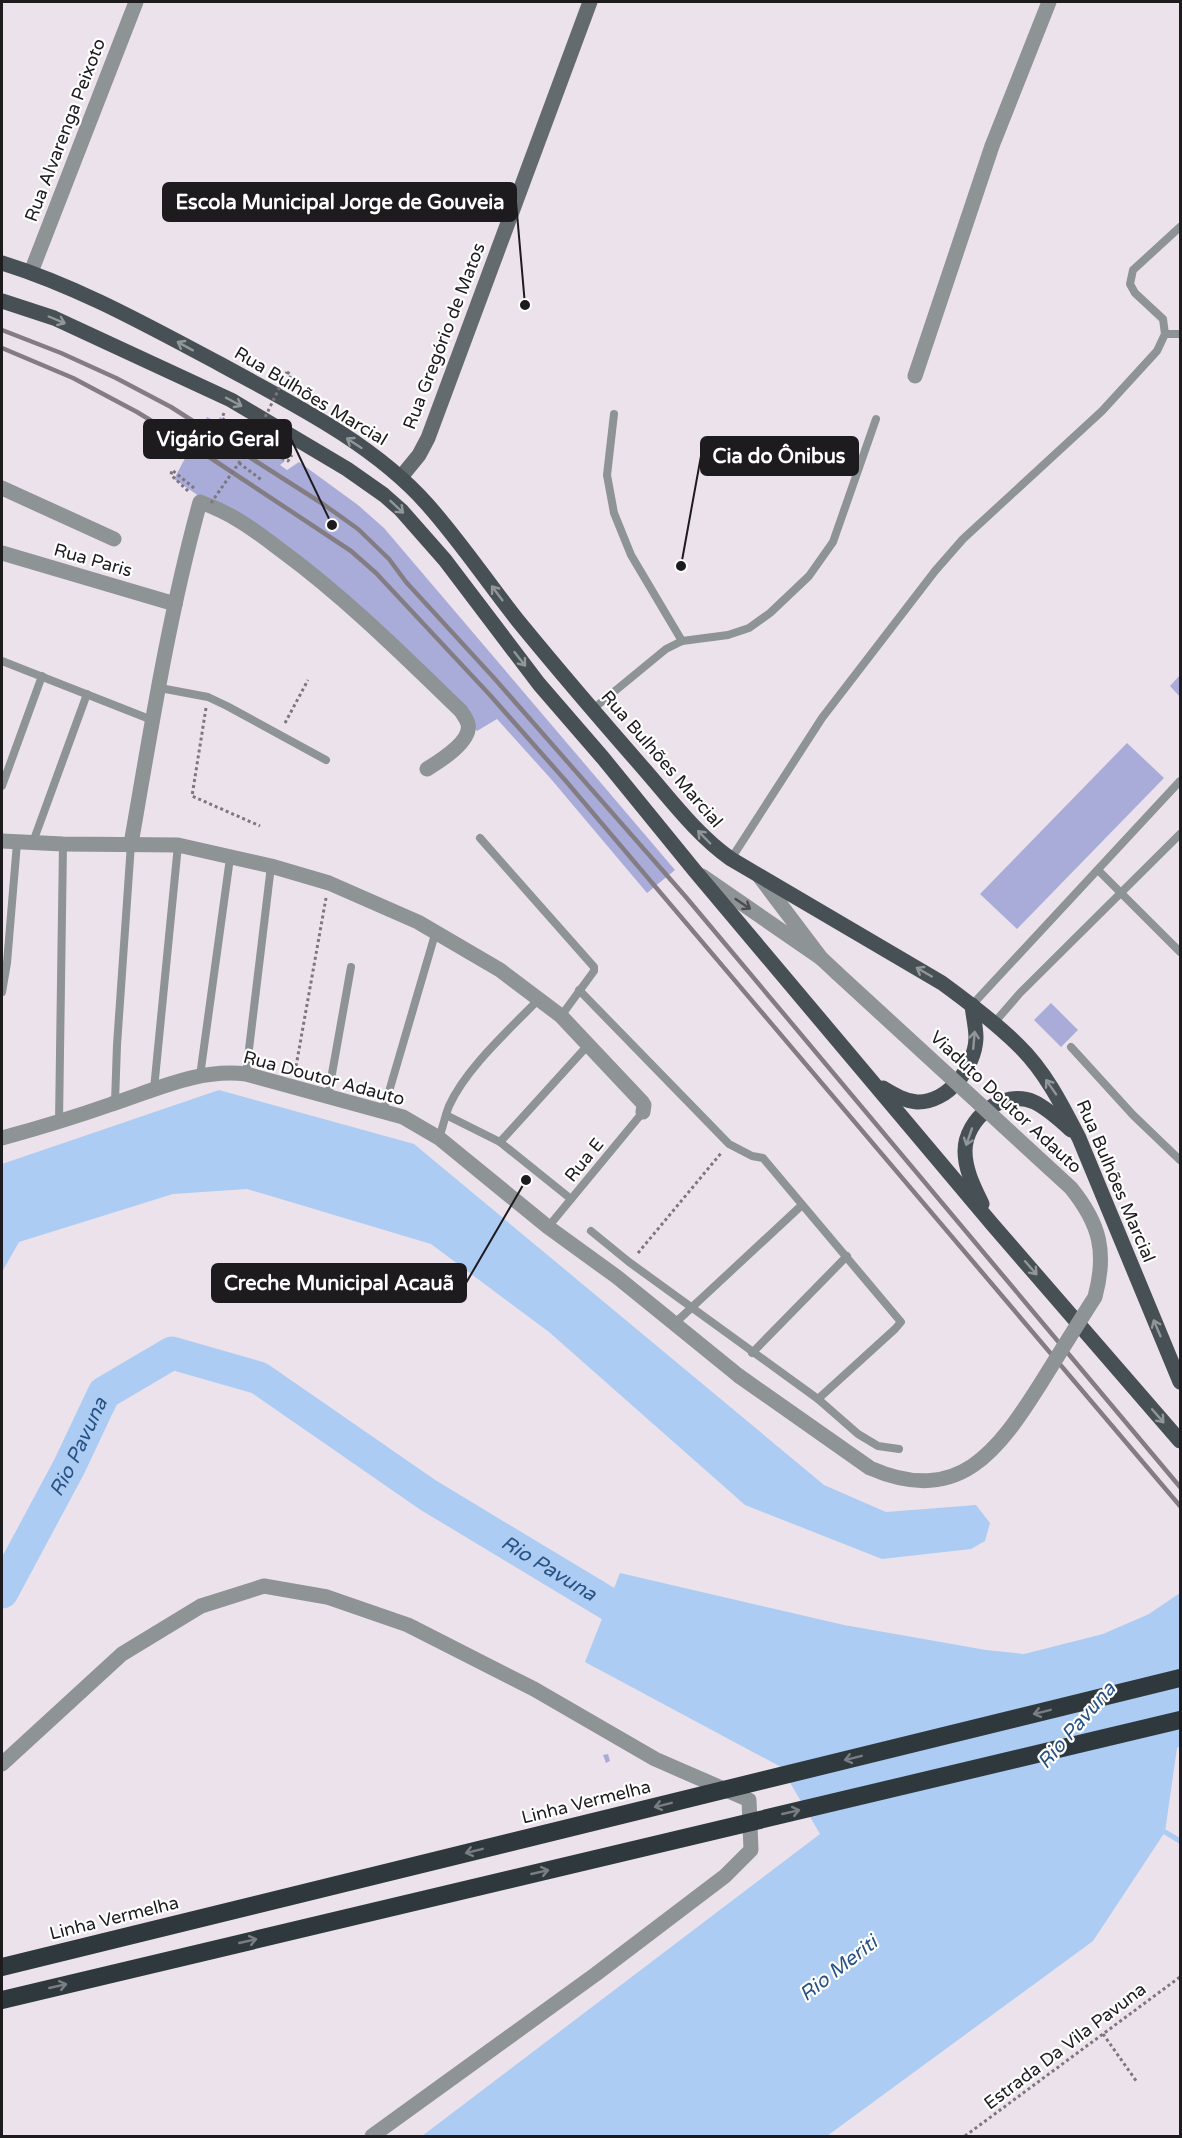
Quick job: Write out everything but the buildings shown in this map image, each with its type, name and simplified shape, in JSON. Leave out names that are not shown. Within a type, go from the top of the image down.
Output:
[{"type":"highway","name":"Linha Vermelha","points":[[2,1967],[1180,1678]]},
{"type":"highway","points":[[2,2000],[1180,1720]]},
{"type":"main road","name":"Rua Bulhões Marcial","points":[[2,263],[66,285],[123,312],[271,392],[386,464],[401,477],[455,538],[519,621],[620,742],[707,841],[731,860],[942,983],[1019,1045],[1059,1099],[1080,1138],[1180,1382]]},
{"type":"main road","points":[[2,301],[54,318],[231,400],[338,463],[368,483],[401,510],[426,538],[539,684],[695,871],[992,1224],[1180,1441]]},
{"type":"main road","points":[[603,758],[620,742]]},
{"type":"main road","points":[[872,1082],[900,1098],[915,1102],[930,1102],[943,1094],[957,1081],[970,1063],[976,1039],[972,1005]]},
{"type":"main road","points":[[992,1224],[968,1173],[965,1152],[967,1136],[979,1118],[997,1103],[1013,1097],[1033,1101],[1055,1116],[1080,1138]]},
{"type":"street","name":"Rua Alvarenga Peixoto","points":[[31,272],[136,2]]},
{"type":"street","name":"Rua Gregório de Matos","points":[[401,477],[419,455],[428,438],[590,2]]},
{"type":"street","points":[[915,376],[992,146],[1049,2]]},
{"type":"street","points":[[2,488],[114,539]]},
{"type":"street","points":[[131,843],[152,720],[184,560],[206,503],[244,523],[296,562],[374,627],[461,711],[467,722],[466,735],[459,745],[428,769]]},
{"type":"street","name":"Rua Paris","points":[[2,553],[175,604]]},
{"type":"street","points":[[9,842],[178,845],[271,866],[329,883],[436,931],[500,970],[561,1016],[642,1102],[643,1112]]},
{"type":"street","name":"Viaduto Doutor Adauto","points":[[695,871],[821,958],[1071,1188],[1085,1205],[1100,1242],[1101,1276],[1095,1297],[1004,1439],[985,1458],[962,1473],[933,1480],[912,1481],[891,1477],[870,1468],[739,1376]]},
{"type":"street","name":"Viaduto Doutor Adauto","points":[[759,876],[821,958]]},
{"type":"street","name":"Rua Doutor Adauto","points":[[2,1138],[59,1122],[154,1089],[200,1076],[228,1072],[246,1074],[403,1117],[440,1138],[548,1227],[617,1277],[739,1376]]},
{"type":"street","points":[[2,1764],[122,1654],[201,1606],[264,1586],[327,1597],[408,1625],[534,1689],[655,1759],[749,1800],[751,1850],[725,1876],[596,1974],[372,2136]]},
{"type":"lane","points":[[731,860],[822,718],[935,571],[963,539],[1102,411],[1157,351],[1165,334],[1163,319],[1135,293],[1130,284],[1130,278],[1132,270],[1180,227]]},
{"type":"lane","points":[[1165,334],[1180,334]]},
{"type":"lane","points":[[614,414],[607,475],[614,513],[631,555],[682,641]]},
{"type":"lane","points":[[593,709],[666,649],[682,641],[728,635],[749,628],[770,613],[809,576],[834,542],[876,419]]},
{"type":"lane","points":[[2,661],[152,720]]},
{"type":"lane","points":[[2,786],[42,676]]},
{"type":"lane","points":[[160,688],[208,698],[326,760]]},
{"type":"lane","points":[[33,842],[87,694]]},
{"type":"lane","points":[[972,1005],[1099,871],[1180,781]]},
{"type":"lane","points":[[994,1023],[1020,993],[1180,834]]},
{"type":"lane","points":[[480,838],[593,964],[594,971],[561,1016]]},
{"type":"lane","points":[[2,992],[7,963],[9,842]]},
{"type":"lane","points":[[115,1103],[131,843]]},
{"type":"lane","points":[[59,1122],[63,844]]},
{"type":"lane","points":[[154,1089],[178,845]]},
{"type":"lane","points":[[200,1076],[230,858]]},
{"type":"lane","points":[[246,1074],[271,866]]},
{"type":"lane","points":[[1099,871],[1180,952]]},
{"type":"lane","points":[[383,1112],[436,931]]},
{"type":"lane","points":[[328,1096],[351,967]]},
{"type":"lane","points":[[579,990],[729,1144],[753,1156],[763,1158],[901,1322],[818,1398]]},
{"type":"lane","points":[[440,1138],[449,1106],[486,1054],[539,999]]},
{"type":"lane","points":[[500,1142],[589,1044]]},
{"type":"lane","points":[[1071,1047],[1134,1115],[1180,1160]]},
{"type":"lane","name":"Rua E","points":[[548,1227],[643,1112]]},
{"type":"lane","points":[[446,1115],[500,1142],[571,1199]]},
{"type":"lane","points":[[675,1323],[802,1205]]},
{"type":"lane","points":[[591,1231],[752,1353],[818,1398],[858,1434],[878,1446],[900,1449]]},
{"type":"lane","points":[[752,1353],[847,1256]]},
{"type":"path","points":[[178,474],[172,470],[171,474],[206,503],[239,463],[250,443],[287,372],[291,375],[287,383],[278,379]]},
{"type":"path","points":[[224,419],[256,447],[285,459]]},
{"type":"path","points":[[239,463],[263,481]]},
{"type":"path","points":[[279,735],[308,680]]},
{"type":"path","points":[[208,698],[192,796],[260,826]]},
{"type":"path","points":[[292,1088],[329,883]]},
{"type":"path","points":[[630,1262],[729,1144]]},
{"type":"path","name":"Estrada Da Vila Pavuna","points":[[965,2136],[1180,1977]]},
{"type":"path","points":[[1103,2034],[1137,2082]]},
{"type":"water","points":[[219,1090],[414,1144],[824,1485],[886,1512],[976,1505],[990,1523],[985,1541],[971,1549],[882,1559],[745,1505],[549,1332],[431,1244],[247,1189],[173,1194],[19,1242],[2,1272],[2,1164]]},
{"type":"water","name":"Rio Meriti","points":[[620,1573],[844,1625],[986,1650],[1024,1654],[1103,1634],[1149,1614],[1180,1593],[1180,1746],[1177,1748],[1165,1832],[1093,1941],[827,2136],[422,2136],[820,1834],[781,1767],[585,1662]]},
{"type":"waterway","name":"Rio Pavuna","points":[[2,1592],[69,1467],[104,1393],[172,1353],[259,1378],[428,1495],[647,1627]]},
{"type":"waterway","points":[[1160,1832],[1165,1832],[1180,1841]]},
{"type":"railway","points":[[2,330],[116,378],[171,407],[323,504],[358,529],[389,559],[406,582],[494,678],[685,896],[1180,1487]]},
{"type":"railway","points":[[2,348],[73,378],[137,412],[351,551],[376,573],[489,694],[565,780],[1180,1506]]},
{"type":"place","name":"Escola Municipal Jorge de Gouveia","points":[[525,305]]},
{"type":"place","name":"Vigário Geral","points":[[332,525]]},
{"type":"place","name":"Cia do Ônibus","points":[[681,566]]},
{"type":"place","name":"Creche Municipal Acauã","points":[[526,1180]]}]
